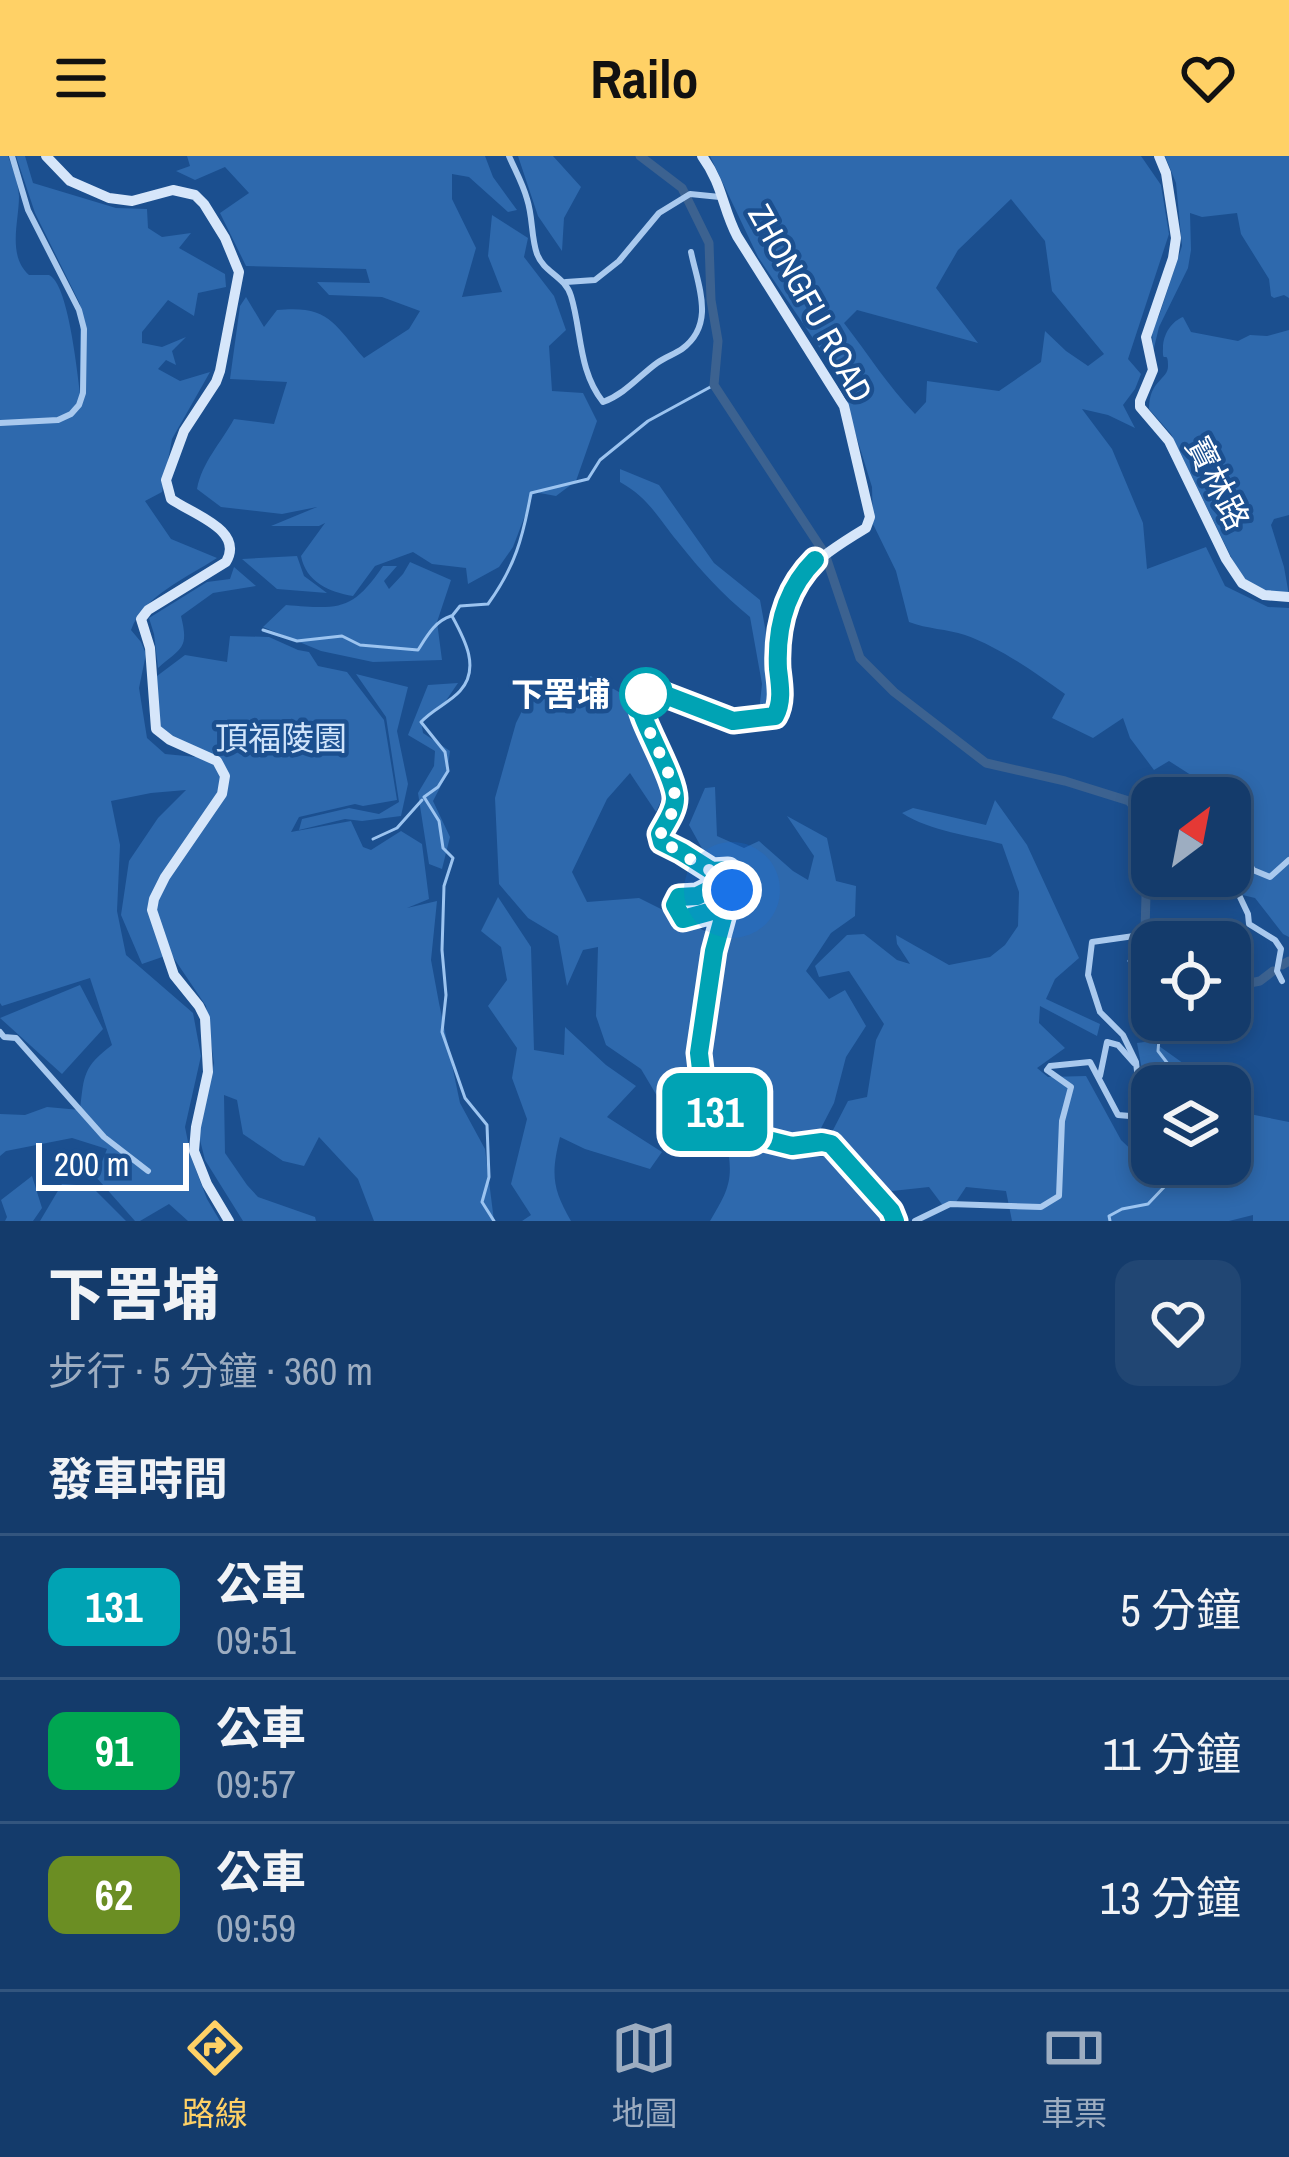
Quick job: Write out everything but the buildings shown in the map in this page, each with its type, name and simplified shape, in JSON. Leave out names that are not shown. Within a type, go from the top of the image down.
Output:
[{"type":"street","points":[[0,423],[58,420],[71,414],[83,393],[84,329],[79,310],[28,210],[12,156]]},
{"type":"street","points":[[46,156],[70,182],[109,198],[131,201],[173,190],[195,195],[225,238],[238,272],[220,371],[184,431],[166,480],[171,499],[222,531],[230,539],[231,552],[226,562],[164,599],[141,619],[150,648],[156,729],[217,761],[225,776],[222,794],[165,877],[152,910],[174,974],[205,1018],[208,1072],[194,1151],[206,1184],[229,1221]]},
{"type":"street","points":[[509,156],[528,200],[538,257],[566,282],[588,377],[603,402],[683,348],[700,331],[704,314],[691,252]]},
{"type":"street","name":"ZHONGFU ROAD","points":[[701,156],[714,172],[736,236],[844,406],[870,517],[866,528],[815,560],[788,600],[779,628],[781,705],[775,716],[733,721],[655,691],[640,703],[675,796],[660,834],[662,842],[712,871],[728,870],[742,882],[739,889],[711,889],[679,897],[675,905],[683,919],[716,910],[724,914],[699,1053],[702,1078],[714,1110],[727,1123],[792,1146],[831,1144],[895,1221]]},
{"type":"street","name":"寶林路","points":[[1159,156],[1176,238],[1146,337],[1153,370],[1140,407],[1169,441],[1236,574],[1258,593],[1289,597]]},
{"type":"street","points":[[566,282],[595,280],[619,261],[659,212],[690,194],[724,197]]},
{"type":"street","points":[[1251,867],[1270,877],[1289,860]]},
{"type":"street","points":[[1240,897],[1249,924],[1281,949],[1277,971],[1282,981]]},
{"type":"street","points":[[1131,936],[1093,942],[1088,975],[1100,1012],[1123,1035],[1136,1065]]},
{"type":"street","points":[[0,1032],[16,1038],[104,1137],[148,1171]]},
{"type":"street","points":[[1100,1079],[1107,1042],[1118,1045],[1135,1065]]},
{"type":"street","points":[[916,1221],[950,1204],[1041,1207],[1059,1196],[1061,1121],[1071,1087],[1047,1070],[1050,1066],[1090,1062],[1118,1115],[1131,1115]]},
{"type":"green space","name":"頂福陵園","points":[[0,156],[8,156],[18,186],[18,258],[29,275],[49,275],[56,281],[70,328],[80,392],[80,304],[35,213],[16,156],[25,156],[33,183],[116,208],[147,209],[148,228],[162,237],[191,233],[179,248],[225,274],[226,287],[198,293],[194,316],[168,300],[142,332],[142,343],[162,347],[186,337],[172,351],[176,365],[166,360],[158,369],[180,381],[210,372],[172,439],[162,492],[145,501],[171,539],[217,558],[156,597],[131,630],[146,654],[139,688],[147,738],[165,754],[196,757],[160,729],[153,679],[185,655],[227,662],[230,636],[269,637],[309,652],[318,666],[347,672],[384,720],[397,800],[299,817],[291,832],[351,821],[363,847],[371,850],[401,831],[422,844],[429,899],[407,908],[437,901],[431,960],[460,1103],[485,1149],[494,1221],[374,1221],[358,1179],[319,1137],[304,1166],[283,1161],[243,1134],[237,1100],[224,1095],[225,1153],[247,1185],[258,1197],[316,1221],[243,1221],[205,1160],[199,1136],[214,1063],[206,1006],[171,954],[142,964],[121,915],[129,861],[158,818],[186,790],[111,801],[120,845],[117,911],[126,955],[193,1013],[201,1056],[185,1127],[191,1157],[220,1221],[188,1221],[169,1204],[135,1221],[96,1177],[107,1149],[72,1138],[0,1156],[0,1114],[25,1115],[47,1107],[80,1110],[87,1073],[112,1045],[90,978],[0,1003]]},
{"type":"green space","points":[[187,156],[485,156],[493,177],[517,210],[508,212],[469,177],[452,174],[452,199],[476,248],[462,297],[502,292],[488,256],[492,215],[528,238],[524,257],[554,296],[566,330],[549,346],[552,391],[583,393],[597,421],[576,481],[556,496],[534,492],[513,547],[499,567],[468,584],[466,568],[432,564],[413,552],[375,566],[353,596],[344,594],[313,579],[301,556],[325,523],[271,526],[317,507],[282,514],[221,507],[197,489],[207,461],[234,419],[274,424],[287,382],[230,379],[240,306],[246,297],[264,327],[277,310],[319,314],[337,326],[364,358],[409,329],[420,311],[382,297],[329,295],[317,282],[370,283],[366,269],[246,266],[220,213],[249,193],[225,167],[195,180],[176,171],[190,166]]},
{"type":"green space","points":[[518,156],[553,156],[581,187],[564,218],[562,251],[538,216]]},
{"type":"green space","points":[[710,156],[1141,156],[1161,185],[1169,234],[1128,359],[1141,374],[1123,405],[1135,428],[1082,409],[1112,449],[1143,523],[1147,569],[1206,547],[1225,586],[1268,607],[1289,608],[1289,937],[1251,897],[1251,777],[1194,777],[1169,761],[1154,770],[1130,738],[1123,718],[1093,738],[1052,718],[1065,694],[1017,661],[965,635],[909,622],[896,571],[873,524],[872,487],[844,384],[758,257]],"holes":[[[1011,199],[1045,241],[1052,291],[1104,354],[1088,366],[1045,331],[1041,362],[999,391],[927,381],[926,402],[915,414],[844,323],[857,310],[978,343],[936,288],[958,250]]]},
{"type":"green space","points":[[1165,156],[1289,156],[1289,298],[1271,296],[1269,279],[1241,234],[1237,213],[1202,217],[1190,213],[1188,268],[1159,327],[1153,352],[1152,328],[1182,246],[1176,183]]},
{"type":"green space","points":[[1183,317],[1191,332],[1238,341],[1289,330],[1289,515],[1274,519],[1271,525],[1289,595],[1252,587],[1239,573],[1171,434],[1149,409],[1152,392],[1167,371],[1165,338]]},
{"type":"green space","points":[[620,469],[659,485],[714,563],[760,600],[772,704],[759,712],[762,684],[750,617],[703,572],[646,502],[620,482]]},
{"type":"green space","points":[[297,556],[304,576],[327,593],[277,589],[242,559]]},
{"type":"green space","points":[[410,562],[451,580],[437,622],[442,660],[373,662],[321,651],[263,627],[286,605],[331,607],[352,600],[383,566],[397,566],[384,581],[389,589]]},
{"type":"green space","points":[[234,567],[256,586],[213,593],[181,616],[182,647],[158,668],[149,618],[207,582],[230,579]]},
{"type":"green space","points":[[356,674],[408,687],[397,731],[408,784],[401,816],[345,819],[299,830],[302,819],[349,808],[379,814],[399,802],[386,717]]},
{"type":"green space","points":[[591,676],[626,696],[664,794],[656,812],[630,773],[607,799],[572,872],[587,902],[639,898],[705,931],[719,922],[709,947],[690,1076],[711,1119],[738,1139],[789,1155],[833,1157],[886,1221],[710,1221],[728,1182],[726,1139],[660,1101],[641,1069],[606,1045],[596,1016],[598,947],[583,950],[567,986],[558,936],[528,918],[499,884],[495,798],[516,723],[536,683]]},
{"type":"green space","points":[[458,683],[445,702],[421,720],[423,733],[450,751],[447,774],[433,801],[450,837],[442,869],[429,864],[418,793],[434,766],[435,751],[408,735],[428,685]]},
{"type":"green space","points":[[715,787],[717,836],[744,848],[759,841],[808,880],[814,856],[787,816],[827,838],[836,881],[856,886],[855,916],[831,933],[806,971],[829,999],[845,990],[866,1026],[846,1057],[834,1103],[820,1130],[796,1137],[742,1125],[712,1089],[708,1059],[734,912],[681,908],[727,898],[747,888],[746,872],[731,860],[709,861],[689,825],[705,788]]},
{"type":"green space","points":[[995,800],[1027,845],[1079,958],[1055,979],[1046,999],[1100,1024],[1097,1036],[1040,1006],[1039,1023],[1065,1048],[1037,1068],[1048,1077],[1086,1076],[1131,1149],[1131,1185],[1251,1185],[1251,1114],[1289,1122],[1289,1221],[1253,1221],[1253,1215],[1229,1221],[1012,1221],[1006,1191],[966,1187],[954,1205],[944,1207],[929,1187],[883,1192],[832,1132],[848,1101],[867,1097],[876,1040],[884,1024],[849,971],[819,977],[815,966],[847,935],[864,934],[897,960],[910,964],[896,935],[949,965],[990,957],[1005,945],[1018,926],[1019,892],[1002,844],[938,829],[902,813],[913,808],[986,825]]},
{"type":"green space","points":[[498,897],[531,947],[534,1050],[564,1055],[565,1027],[636,1086],[607,1117],[662,1152],[650,1169],[560,1137],[555,1180],[571,1221],[522,1221],[531,1215],[511,1184],[527,1119],[512,1078],[517,1048],[488,1006],[507,980],[501,947],[481,931]]},
{"type":"green space","points":[[80,985],[103,1029],[62,1074],[0,1018]]},
{"type":"green space","points":[[1152,1041],[1186,1065],[1141,1065],[1137,1043]]},
{"type":"green space","points":[[32,1176],[42,1208],[33,1221],[5,1221],[1,1200]]},
{"type":"green space","points":[[62,1184],[91,1186],[126,1221],[40,1221]]},
{"type":"waterway","points":[[640,156],[682,188],[709,243],[718,341],[714,385],[825,554],[860,658],[894,692],[986,763],[1129,801],[1148,823],[1145,921]]},
{"type":"waterway","points":[[494,1221],[482,1202],[489,1177],[487,1125],[465,1098],[442,1032],[444,886],[453,858],[443,848],[439,821],[424,797],[448,771],[445,752],[421,722],[466,682],[468,653],[452,616],[460,606],[488,604],[497,590],[517,551],[531,493],[588,479],[600,460],[648,421],[714,385]]},
{"type":"waterway","points":[[263,630],[297,641],[342,636],[360,645],[418,650],[436,625],[451,616]]},
{"type":"waterway","points":[[373,839],[397,828],[422,800]]},
{"type":"waterway","points":[[1131,957],[1131,963]]},
{"type":"waterway","points":[[1282,965],[1289,961]]},
{"type":"waterway","points":[[1251,983],[1273,971]]},
{"type":"waterway","points":[[1159,1041],[1158,1051],[1169,1065]]},
{"type":"waterway","points":[[1110,1221],[1109,1216],[1122,1209],[1148,1204],[1166,1185]]},
{"type":"bus line","name":"131","points":[[815,560],[788,600],[779,628],[781,705],[775,716],[733,721],[655,691],[646,694],[639,708],[675,796],[659,838],[712,871],[728,870],[742,882],[739,889],[711,889],[679,897],[675,905],[683,919],[716,910],[724,914],[699,1053],[714,1110],[727,1123],[760,1138],[792,1146],[831,1144],[895,1221]]},
{"type":"place","name":"下罟埔","points":[[646,694]]},
{"type":"route","points":[[646,694],[639,708],[675,796],[659,838],[712,871],[728,870],[741,878],[742,886],[732,890]]}]
